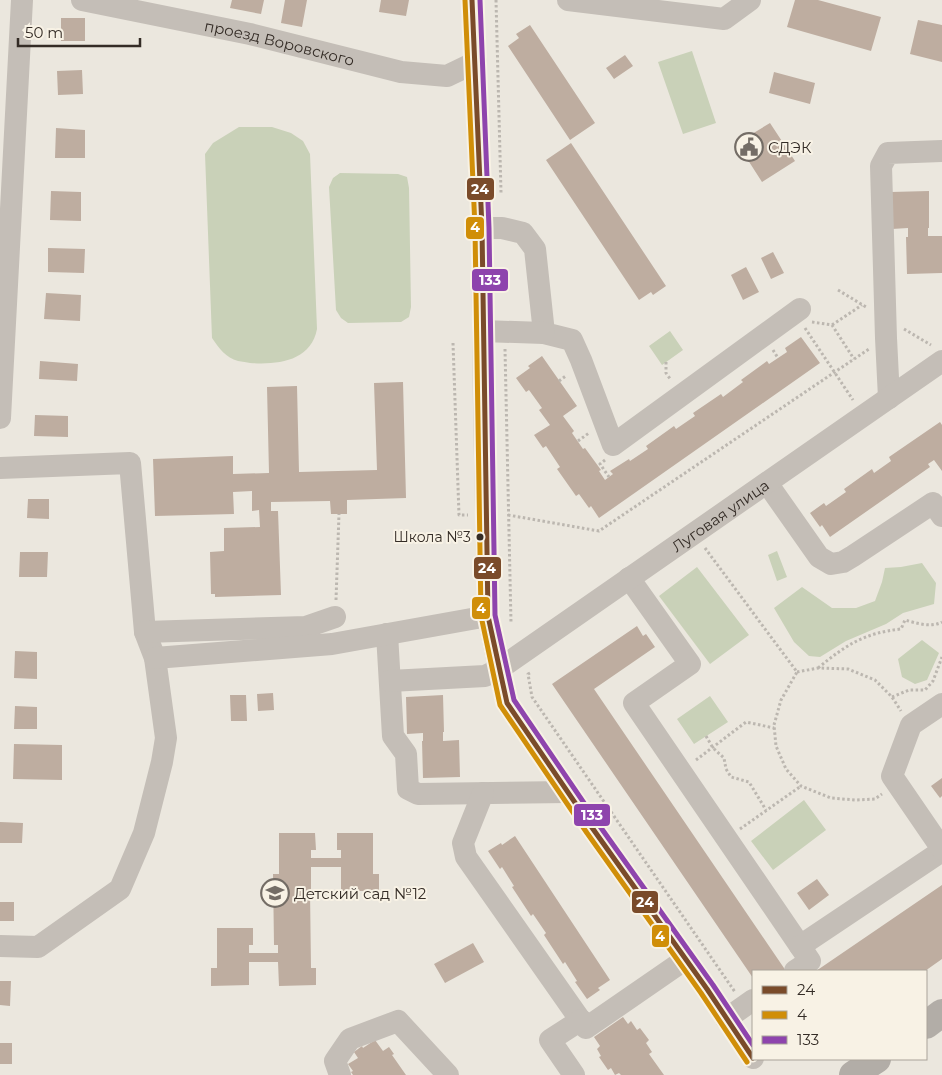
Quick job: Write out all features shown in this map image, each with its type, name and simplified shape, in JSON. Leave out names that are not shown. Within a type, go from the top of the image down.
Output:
[{"type":"main road","points":[[927,1024],[942,1013]]},
{"type":"street","points":[[0,418],[22,0]]},
{"type":"street","name":"проезд Воровского","points":[[82,0],[250,34],[401,72],[447,76],[476,62]]},
{"type":"street","points":[[472,0],[482,228],[488,616],[507,703],[752,1057]]},
{"type":"street","points":[[568,0],[694,8],[724,19],[750,0]]},
{"type":"street","points":[[889,398],[881,166],[888,154],[942,151]]},
{"type":"street","points":[[482,228],[502,228],[523,233],[535,249],[544,333]]},
{"type":"street","points":[[483,331],[544,333],[572,340],[582,360],[613,445],[804,319]]},
{"type":"street","name":"Луговая улица","points":[[390,681],[485,676],[499,669],[942,361]]},
{"type":"street","points":[[0,468],[130,463],[145,632],[155,658],[166,738],[144,834],[120,889],[38,947],[0,946]]},
{"type":"street","points":[[767,483],[819,557],[831,564],[843,562],[933,503],[942,516]]},
{"type":"street","points":[[629,578],[690,664],[634,703],[810,961],[796,970]]},
{"type":"street","points":[[155,658],[332,644],[488,616]]},
{"type":"street","points":[[145,632],[306,626],[335,617]]},
{"type":"street","points":[[387,634],[393,736],[406,754],[408,789],[418,794],[568,792]]},
{"type":"street","points":[[800,946],[942,850],[892,776],[911,725],[942,704]]},
{"type":"street","points":[[483,793],[463,843],[466,857],[586,1028],[686,959]]},
{"type":"street","points":[[726,1019],[752,1001]]},
{"type":"street","points":[[574,1075],[550,1040],[580,1020]]},
{"type":"street","points":[[340,1075],[335,1060],[350,1039],[398,1021],[448,1075]]},
{"type":"street","points":[[754,1060],[764,1075]]},
{"type":"path","points":[[832,325],[862,305]]},
{"type":"path","points":[[804,319],[832,325],[854,359]]},
{"type":"path","points":[[804,319],[834,372],[857,406]]},
{"type":"path","points":[[508,515],[599,531],[886,338]]},
{"type":"path","points":[[453,343],[460,515],[474,516]]},
{"type":"path","points":[[607,459],[600,464],[609,477]]},
{"type":"path","points":[[335,617],[339,514]]},
{"type":"path","points":[[694,533],[796,672]]},
{"type":"path","points":[[818,668],[836,653],[858,640],[885,631],[901,629],[905,620],[919,624],[937,625],[942,622]]},
{"type":"path","points":[[892,697],[909,690],[926,690],[933,681],[942,657]]},
{"type":"path","points":[[796,672],[818,668],[848,670],[875,680],[892,697],[911,725]]},
{"type":"path","points":[[796,672],[781,700],[774,728],[776,746],[786,769],[801,786],[830,798],[855,800],[875,799],[898,784]]},
{"type":"path","points":[[680,771],[746,722],[774,728]]},
{"type":"path","points":[[706,736],[713,748],[724,758],[726,769],[731,777],[749,782],[766,810]]},
{"type":"path","points":[[727,839],[801,786]]},
{"type":"green space","points":[[692,51],[716,123],[683,134],[658,62]]},
{"type":"green space","points":[[239,127],[272,127],[291,133],[303,141],[310,154],[317,329],[314,340],[308,348],[292,359],[282,362],[250,363],[234,360],[223,352],[212,338],[205,154],[213,143]]},
{"type":"green space","points":[[340,173],[398,174],[407,177],[409,188],[411,307],[409,317],[401,322],[348,323],[341,318],[336,310],[329,187],[333,178]]},
{"type":"green space","points":[[670,331],[683,350],[662,365],[649,346]]},
{"type":"green space","points":[[777,551],[787,577],[777,581],[768,555]]},
{"type":"green space","points":[[922,563],[936,583],[934,604],[903,613],[886,624],[846,641],[820,657],[809,656],[794,642],[774,608],[802,587],[832,608],[856,608],[875,601],[885,568]]},
{"type":"green space","points":[[697,567],[749,635],[710,664],[659,596]]},
{"type":"green space","points":[[922,640],[939,653],[927,680],[915,684],[902,677],[898,659]]},
{"type":"green space","points":[[710,696],[728,722],[694,744],[677,719]]},
{"type":"green space","points":[[804,800],[826,830],[773,870],[751,841]]},
{"type":"building","points":[[232,0],[264,0],[261,14],[230,8]]},
{"type":"building","points":[[285,0],[307,0],[302,27],[281,23]]},
{"type":"building","points":[[381,0],[409,0],[406,16],[379,12]]},
{"type":"building","points":[[795,0],[818,0],[881,17],[871,51],[787,27]]},
{"type":"building","points":[[61,18],[85,18],[85,41],[61,41]]},
{"type":"building","points":[[918,20],[942,25],[942,62],[910,54]]},
{"type":"building","points":[[530,25],[595,123],[570,140],[508,46],[519,38],[516,34]]},
{"type":"building","points":[[625,55],[633,66],[614,79],[606,68]]},
{"type":"building","points":[[82,70],[83,94],[58,95],[57,71]]},
{"type":"building","points":[[774,72],[815,83],[810,104],[769,93]]},
{"type":"building","points":[[770,123],[795,161],[762,182],[737,143]]},
{"type":"building","points":[[56,128],[85,130],[85,158],[55,158]]},
{"type":"building","points":[[571,143],[666,286],[653,295],[651,292],[639,300],[546,160]]},
{"type":"building","points":[[51,191],[81,192],[81,221],[50,220]]},
{"type":"building","points":[[929,191],[928,236],[942,236],[942,273],[907,274],[906,237],[908,237],[908,228],[892,229],[891,192]]},
{"type":"building","points":[[48,248],[85,249],[84,273],[48,272]]},
{"type":"building","points":[[773,252],[784,273],[771,279],[761,258]]},
{"type":"building","points":[[746,267],[759,292],[743,300],[731,275]]},
{"type":"building","points":[[46,293],[81,295],[80,321],[44,319]]},
{"type":"building","points":[[801,337],[820,363],[599,518],[591,506],[589,508],[579,494],[576,496],[557,469],[560,467],[546,446],[543,448],[534,435],[550,425],[539,410],[542,408],[529,390],[526,392],[516,378],[542,356],[577,406],[563,416],[574,431],[572,433],[583,449],[585,448],[601,470],[599,471],[605,480],[613,474],[610,471],[648,449],[646,446],[674,426],[676,429],[695,416],[693,413],[721,394],[723,397],[743,382],[741,380],[767,361],[769,364],[787,352],[785,348]]},
{"type":"building","points":[[40,361],[78,364],[77,381],[39,379]]},
{"type":"building","points":[[403,382],[406,498],[347,500],[347,514],[331,514],[330,501],[271,502],[271,511],[278,511],[281,595],[215,597],[215,594],[211,594],[210,552],[224,551],[224,528],[260,527],[259,510],[252,511],[252,491],[233,492],[234,514],[155,516],[153,459],[233,456],[233,474],[269,473],[267,387],[297,386],[299,472],[377,470],[374,383]]},
{"type":"building","points":[[35,415],[68,416],[68,437],[34,436]]},
{"type":"building","points":[[940,422],[942,425],[942,471],[934,460],[928,464],[930,467],[830,537],[822,525],[820,527],[810,513],[824,503],[826,506],[846,492],[844,489],[872,469],[874,473],[891,461],[889,457]]},
{"type":"building","points":[[28,499],[49,499],[49,519],[27,518]]},
{"type":"building","points":[[20,552],[48,552],[47,577],[19,577]]},
{"type":"building","points":[[637,626],[643,636],[646,634],[655,647],[594,689],[785,970],[752,970],[752,977],[552,684]]},
{"type":"building","points":[[15,651],[37,652],[37,679],[14,678]]},
{"type":"building","points":[[273,693],[274,710],[258,711],[257,694]]},
{"type":"building","points":[[230,695],[246,695],[247,721],[231,721]]},
{"type":"building","points":[[443,695],[443,741],[459,740],[460,777],[423,778],[423,733],[407,734],[406,697]]},
{"type":"building","points":[[15,706],[37,707],[37,729],[14,729]]},
{"type":"building","points":[[14,744],[62,745],[62,780],[13,779]]},
{"type":"building","points":[[942,778],[942,796],[940,798],[931,786]]},
{"type":"building","points":[[0,822],[23,823],[22,843],[0,843]]},
{"type":"building","points":[[279,833],[315,833],[316,850],[311,850],[311,858],[341,858],[341,850],[337,850],[337,833],[373,833],[373,874],[379,874],[379,891],[341,891],[341,867],[311,867],[311,968],[316,968],[316,985],[279,986],[278,962],[249,962],[249,985],[211,986],[211,968],[217,968],[217,928],[253,928],[253,945],[249,945],[249,953],[278,953],[278,945],[274,945],[273,874],[279,874]]},
{"type":"building","points":[[515,836],[610,980],[587,999],[575,982],[577,981],[565,962],[563,964],[544,935],[546,933],[533,914],[531,916],[512,887],[514,886],[502,867],[500,869],[488,851],[501,843],[502,845]]},
{"type":"building","points":[[817,879],[829,895],[809,910],[797,893]]},
{"type":"building","points":[[942,885],[942,959],[926,970],[817,970]]},
{"type":"building","points":[[0,902],[14,902],[14,921],[0,921]]},
{"type":"building","points":[[473,943],[484,962],[445,983],[434,964]]},
{"type":"building","points":[[0,981],[11,981],[10,1006],[0,1005]]},
{"type":"building","points":[[623,1017],[628,1024],[631,1021],[637,1030],[640,1028],[649,1040],[646,1043],[652,1052],[649,1054],[664,1075],[621,1075],[619,1073],[615,1075],[611,1068],[608,1070],[599,1057],[601,1056],[597,1049],[600,1046],[594,1037]]},
{"type":"building","points":[[375,1040],[383,1051],[389,1047],[394,1054],[392,1055],[406,1075],[353,1075],[351,1072],[353,1071],[348,1064],[358,1058],[354,1052]]},
{"type":"building","points":[[0,1043],[12,1043],[12,1064],[0,1064]]},
{"type":"transit line","name":"4","points":[[465,0],[475,228],[481,616],[500,705],[747,1062]]},
{"type":"transit line","name":"24","points":[[472,0],[482,228],[488,616],[507,703],[752,1056]]},
{"type":"transit line","name":"133","points":[[480,0],[489,228],[495,615],[514,700],[752,1044]]},
{"type":"place","name":"СДЭК","points":[[749,147]]},
{"type":"place","name":"Школа №3","points":[[480,537]]},
{"type":"place","name":"Детский сад №12","points":[[275,893]]}]
